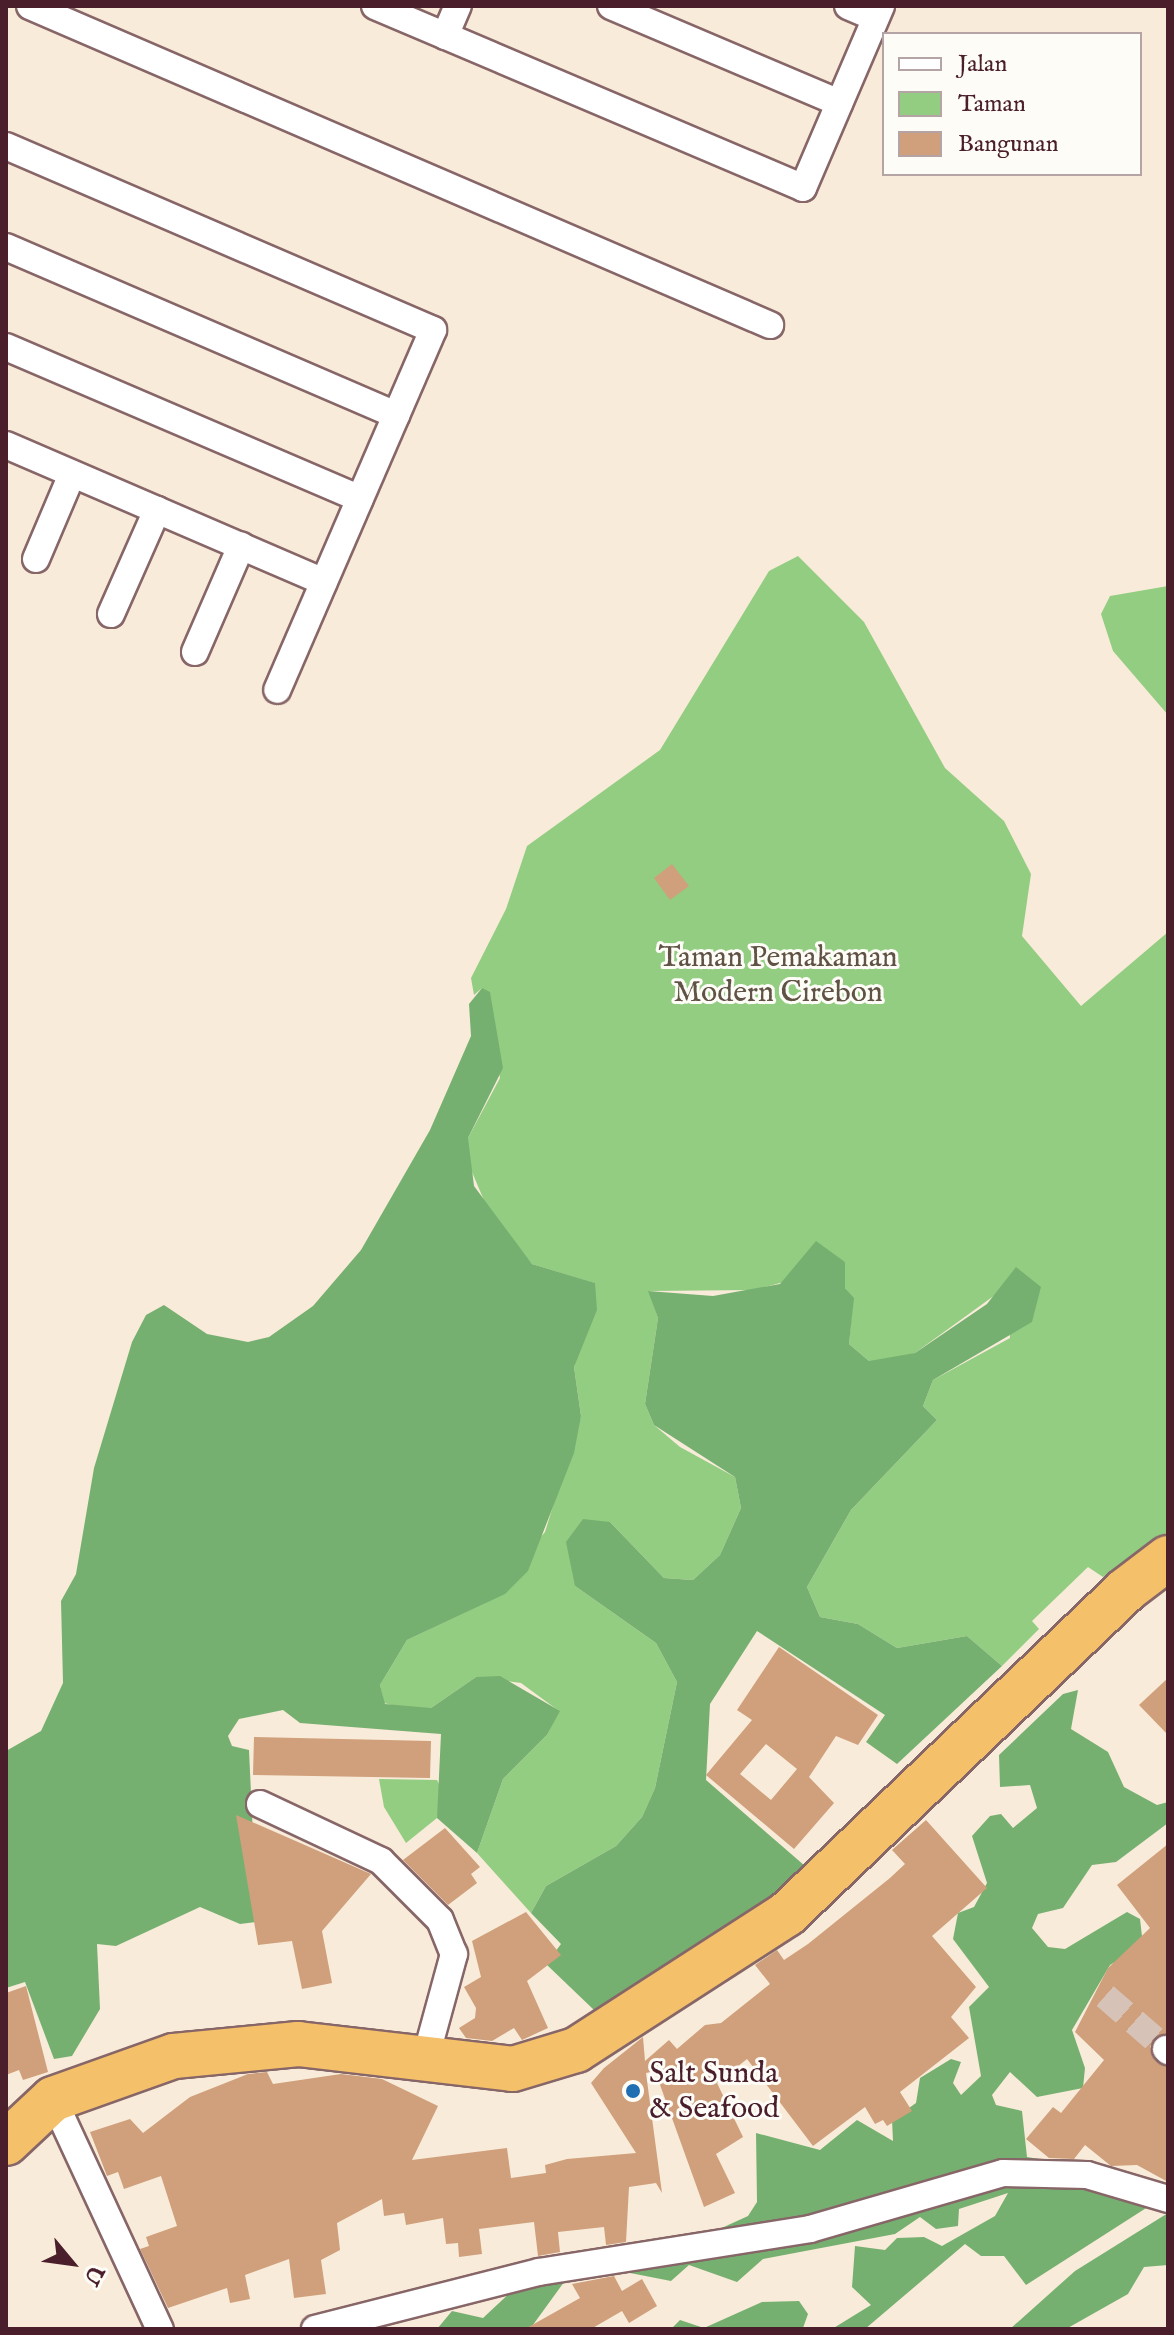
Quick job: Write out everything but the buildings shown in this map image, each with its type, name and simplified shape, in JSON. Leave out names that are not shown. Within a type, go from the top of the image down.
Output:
[{"type":"highway","points":[[6,2143],[53,2099],[136,2064],[215,2050],[332,2046],[513,2069],[542,2063],[667,1997],[840,1870],[1093,1620],[1168,1558]]},
{"type":"street","points":[[30,6],[770,325]]},
{"type":"street","points":[[375,6],[803,188],[879,12],[848,6]]},
{"type":"street","points":[[445,36],[458,6]]},
{"type":"street","points":[[611,6],[839,103]]},
{"type":"street","points":[[6,146],[433,330],[277,690]]},
{"type":"street","points":[[6,247],[396,415]]},
{"type":"street","points":[[6,347],[360,499]]},
{"type":"street","points":[[6,445],[324,582]]},
{"type":"street","points":[[36,559],[72,474]]},
{"type":"street","points":[[111,614],[157,510]]},
{"type":"street","points":[[195,652],[241,546]]},
{"type":"street","points":[[260,1804],[381,1861],[440,1920],[454,1954],[425,2060]]},
{"type":"street","points":[[53,2099],[160,2329]]},
{"type":"street","points":[[315,2329],[539,2272],[810,2229],[1003,2173],[1087,2175],[1168,2199]]},
{"type":"green space","name":"Taman Pemakaman Modern Cirebon","points":[[798,556],[864,622],[945,768],[1004,821],[1031,874],[1022,936],[1081,1006],[1168,932],[1168,1532],[1103,1577],[1088,1567],[1032,1621],[1039,1629],[1002,1666],[967,1636],[897,1648],[858,1624],[820,1617],[807,1587],[851,1510],[937,1420],[923,1406],[933,1380],[1010,1338],[1006,1287],[915,1353],[891,1362],[869,1361],[849,1344],[853,1298],[845,1288],[845,1262],[813,1251],[784,1282],[754,1290],[649,1291],[658,1318],[645,1404],[654,1425],[680,1447],[735,1477],[741,1508],[720,1555],[693,1580],[664,1578],[610,1522],[575,1586],[656,1643],[677,1682],[655,1788],[642,1817],[616,1846],[546,1886],[531,1913],[477,1853],[503,1779],[547,1735],[559,1711],[521,1683],[476,1677],[431,1708],[406,1709],[384,1703],[380,1685],[407,1640],[485,1603],[545,1532],[581,1416],[574,1367],[594,1283],[532,1264],[488,1210],[467,1160],[468,1138],[500,1078],[482,988],[474,995],[471,978],[506,909],[527,846],[660,750],[769,571]]},
{"type":"green space","points":[[1168,586],[1168,715],[1113,651],[1101,614],[1110,596]]},
{"type":"green space","points":[[482,988],[490,992],[503,1068],[468,1138],[474,1186],[532,1264],[595,1283],[597,1310],[574,1367],[581,1416],[574,1453],[528,1571],[505,1594],[407,1640],[380,1685],[385,1704],[431,1708],[476,1677],[500,1676],[560,1711],[547,1735],[503,1779],[477,1853],[437,1818],[441,1734],[300,1723],[283,1710],[239,1719],[228,1736],[232,1746],[249,1750],[257,1922],[240,1924],[200,1907],[116,1946],[97,1944],[100,2009],[72,2056],[54,2059],[25,1982],[6,1988],[6,1751],[41,1731],[63,1683],[61,1601],[76,1574],[94,1468],[132,1342],[146,1315],[164,1305],[207,1334],[248,1342],[269,1337],[313,1306],[361,1250],[430,1130],[471,1036],[469,1004]]},
{"type":"green space","points":[[816,1241],[845,1262],[845,1288],[854,1298],[849,1344],[869,1361],[915,1353],[987,1304],[1016,1267],[1041,1287],[1032,1322],[933,1380],[923,1406],[937,1420],[851,1510],[807,1587],[820,1617],[858,1624],[897,1648],[967,1636],[1002,1666],[897,1764],[866,1742],[885,1715],[757,1631],[710,1704],[706,1780],[805,1866],[793,1885],[594,2010],[546,1964],[561,1944],[531,1913],[546,1886],[616,1846],[642,1817],[655,1788],[677,1682],[656,1643],[575,1586],[566,1542],[583,1519],[610,1522],[664,1578],[693,1580],[720,1555],[741,1508],[735,1477],[654,1425],[645,1404],[658,1318],[648,1291],[713,1296],[780,1284]]},
{"type":"green space","points":[[1078,1690],[1071,1729],[1108,1752],[1124,1787],[1157,1805],[1168,1802],[1168,1823],[1116,1862],[1092,1865],[1063,1908],[1038,1914],[1032,1928],[1048,1947],[1065,1949],[1127,1912],[1140,1919],[1143,1945],[1110,1965],[1072,2030],[1085,2068],[1083,2088],[1037,2097],[1010,2072],[992,2095],[996,2105],[1022,2111],[1027,2157],[1104,2170],[1154,2203],[1026,2285],[1004,2256],[981,2256],[965,2244],[865,2329],[832,2329],[871,2305],[852,2287],[855,2246],[885,2250],[897,2238],[924,2237],[942,2246],[995,2216],[1008,2193],[959,2209],[958,2226],[936,2229],[920,2217],[895,2234],[763,2259],[737,2282],[689,2265],[671,2281],[625,2272],[748,2216],[757,2202],[756,2133],[820,2150],[857,2120],[893,2141],[892,2120],[916,2103],[920,2078],[951,2059],[961,2062],[953,2083],[961,2095],[981,2076],[969,2007],[989,1987],[953,1939],[958,1913],[974,1907],[987,1883],[972,1836],[990,1816],[1001,1814],[1013,1828],[1037,1808],[1030,1785],[1000,1787],[999,1755],[1063,1694]]},
{"type":"green space","points":[[379,1779],[437,1780],[443,1792],[437,1818],[406,1843],[384,1807]]},
{"type":"green space","points":[[1168,2213],[1168,2265],[1144,2267],[1128,2294],[1066,2329],[1010,2329],[1075,2271]]},
{"type":"green space","points":[[567,2278],[530,2329],[437,2329],[452,2311],[483,2318],[513,2290]]},
{"type":"green space","points":[[799,2301],[808,2314],[803,2328],[671,2329],[680,2320],[704,2328],[762,2302]]},
{"type":"tunnel","points":[[1105,1996],[1166,2049]]},
{"type":"place","name":"Salt Sunda & Seafood","points":[[633,2091]]}]
